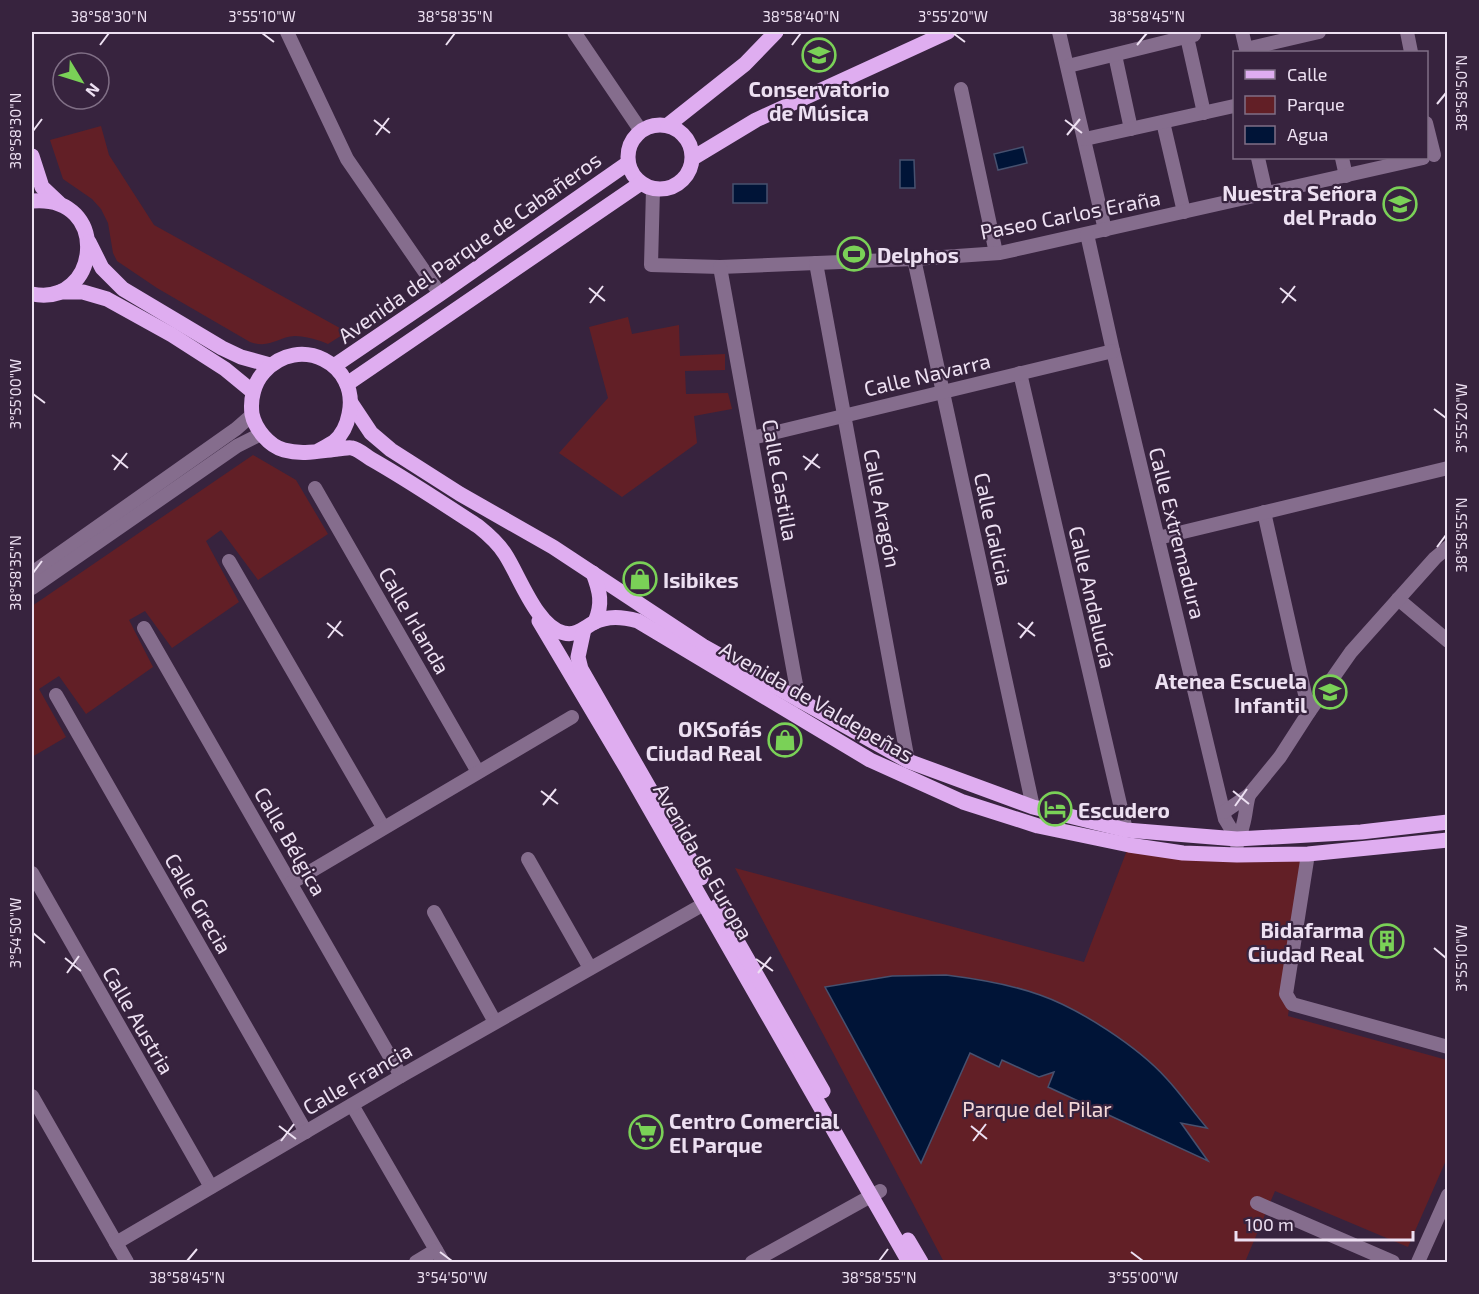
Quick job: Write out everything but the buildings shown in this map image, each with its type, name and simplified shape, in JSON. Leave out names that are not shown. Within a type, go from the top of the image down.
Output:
[{"type":"main road","points":[[668,125],[745,64],[776,32]]},
{"type":"main road","points":[[693,158],[756,120],[948,32]]},
{"type":"main road","points":[[653,125],[668,125],[678,129],[690,145],[693,158],[689,172],[676,186],[662,189],[647,186],[633,175],[628,163],[628,150],[632,140],[641,130],[653,125]]},
{"type":"main road","points":[[32,156],[42,187],[79,219],[102,268],[123,289],[222,348],[242,357],[270,365]]},
{"type":"main road","name":"Avenida del Parque de Cabañeros","points":[[334,366],[628,163]]},
{"type":"main road","name":"Avenida del Parque de Cabañeros","points":[[347,384],[647,186]]},
{"type":"main road","points":[[32,201],[44,200],[59,203]]},
{"type":"main road","points":[[60,292],[73,283],[81,273],[87,258],[89,242]]},
{"type":"main road","points":[[32,294],[83,292],[107,299],[172,335],[225,369],[253,392]]},
{"type":"main road","points":[[295,354],[308,354],[323,359],[334,366],[347,384],[351,403],[346,425],[335,441],[318,451],[298,454],[279,448],[261,434],[252,415],[253,392],[259,377],[270,365],[281,358],[295,354]]},
{"type":"main road","name":"Avenida de Valdepeñas","points":[[351,403],[371,433],[391,450],[593,573],[704,646],[908,761],[1033,807],[1126,830],[1237,839],[1361,832],[1448,822]]},
{"type":"main road","name":"Avenida de Valdepeñas","points":[[318,451],[352,448],[479,527],[493,538],[503,551],[535,606],[551,628],[567,634],[609,618],[624,617],[638,621],[870,760],[963,802],[1038,826],[1129,845],[1183,853],[1308,854],[1448,840]]},
{"type":"main road","name":"Avenida de Europa","points":[[593,573],[598,584],[601,605],[589,625],[578,657],[581,669],[649,784],[875,1193],[909,1263]]},
{"type":"main road","name":"Avenida de Europa","points":[[535,606],[543,631],[875,1193],[921,1263]]},
{"type":"street","points":[[287,32],[347,159],[440,294]]},
{"type":"street","points":[[574,32],[641,130]]},
{"type":"street","points":[[1059,32],[1105,230]]},
{"type":"street","points":[[1242,32],[1246,49],[1319,32]]},
{"type":"street","points":[[1407,32],[1411,51]]},
{"type":"street","points":[[1068,66],[1190,34],[1204,112]]},
{"type":"street","points":[[1114,55],[1131,129]]},
{"type":"street","points":[[961,89],[996,253]]},
{"type":"street","points":[[1085,139],[1233,106]]},
{"type":"street","points":[[1163,122],[1184,212]]},
{"type":"street","points":[[1428,132],[1433,155]]},
{"type":"street","points":[[1258,159],[1266,193]]},
{"type":"street","points":[[1342,159],[1346,176]]},
{"type":"street","name":"Paseo Carlos Eraña","points":[[647,186],[651,265],[720,267],[914,259],[996,253],[1416,159]]},
{"type":"street","name":"Calle Extremadura","points":[[1087,234],[1224,812],[1227,824],[1237,839]]},
{"type":"street","name":"Calle Galicia","points":[[914,259],[1033,807]]},
{"type":"street","name":"Calle Aragón","points":[[816,263],[908,761]]},
{"type":"street","name":"Calle Castilla","points":[[720,267],[799,701]]},
{"type":"street","name":"Calle Navarra","points":[[752,438],[1113,351]]},
{"type":"street","name":"Calle Andalucía","points":[[1020,374],[1126,830]]},
{"type":"street","points":[[32,573],[236,429],[252,415]]},
{"type":"street","points":[[32,588],[237,446],[261,434]]},
{"type":"street","points":[[1158,538],[1448,468]]},
{"type":"street","name":"Calle Irlanda","points":[[315,488],[478,772]]},
{"type":"street","points":[[1263,512],[1309,712]]},
{"type":"street","points":[[1224,812],[1249,795],[1280,757],[1351,652],[1435,558],[1448,547]]},
{"type":"street","points":[[229,561],[383,827]]},
{"type":"street","points":[[1398,599],[1448,641]]},
{"type":"street","name":"Calle Bélgica","points":[[144,628],[401,1076]]},
{"type":"street","name":"Calle Grecia","points":[[56,695],[306,1131]]},
{"type":"street","points":[[291,883],[572,717]]},
{"type":"street","points":[[1237,855],[1237,839],[1243,825],[1249,795]]},
{"type":"street","points":[[1308,854],[1286,994],[1292,1004],[1448,1047]]},
{"type":"street","points":[[528,859],[590,968]]},
{"type":"street","name":"Calle Austria","points":[[32,873],[211,1187]]},
{"type":"street","name":"Calle Francia","points":[[116,1243],[401,1076],[704,904]]},
{"type":"street","points":[[434,912],[495,1022]]},
{"type":"street","points":[[32,1096],[127,1263]]},
{"type":"street","points":[[352,1105],[440,1257],[416,1263]]},
{"type":"street","points":[[756,1262],[875,1193]]},
{"type":"street","points":[[1418,1263],[1448,1195]]},
{"type":"street","points":[[1257,1203],[1393,1263]]},
{"type":"green space","points":[[101,126],[109,155],[154,225],[347,332],[328,344],[312,338],[295,336],[263,344],[250,342],[157,288],[117,261],[113,253],[108,223],[101,209],[92,199],[63,179],[50,140]]},
{"type":"green space","points":[[628,317],[632,334],[679,325],[680,356],[725,354],[725,370],[685,371],[686,394],[728,393],[732,409],[694,416],[697,443],[622,497],[559,453],[608,398],[589,327]]},
{"type":"green space","points":[[253,455],[296,480],[328,534],[258,580],[221,530],[206,541],[239,602],[172,648],[145,611],[129,620],[153,667],[86,714],[59,676],[39,689],[66,737],[32,757],[32,606]]},
{"type":"green space","name":"Parque del Pilar","points":[[1129,845],[1308,854],[1288,1016],[1447,1060],[1447,1158],[1408,1247],[1275,1191],[1245,1262],[944,1262],[735,868],[1084,962]]},
{"type":"water","points":[[1023,147],[1027,163],[998,170],[994,154]]},
{"type":"water","points":[[900,160],[914,160],[915,188],[900,188]]},
{"type":"water","points":[[733,184],[767,184],[767,203],[733,203]]},
{"type":"water","points":[[946,975],[994,982],[1040,995],[1056,1001],[1108,1030],[1154,1066],[1177,1090],[1207,1128],[1181,1123],[1208,1161],[1048,1087],[1054,1072],[1039,1077],[1002,1060],[999,1067],[970,1053],[921,1163],[825,987],[892,976]]},
{"type":"place","name":"Conservatorio de Música","points":[[819,55]]},
{"type":"place","name":"Nuestra Señora del Prado","points":[[1400,204]]},
{"type":"place","name":"Delphos","points":[[854,254]]},
{"type":"place","name":"Isibikes","points":[[640,579]]},
{"type":"place","name":"Atenea Escuela Infantil","points":[[1330,692]]},
{"type":"place","name":"OKSofás Ciudad Real","points":[[785,740]]},
{"type":"place","name":"Escudero","points":[[1055,809]]},
{"type":"place","name":"Bidafarma Ciudad Real","points":[[1387,941]]},
{"type":"place","name":"Centro Comercial El Parque","points":[[646,1132]]}]
